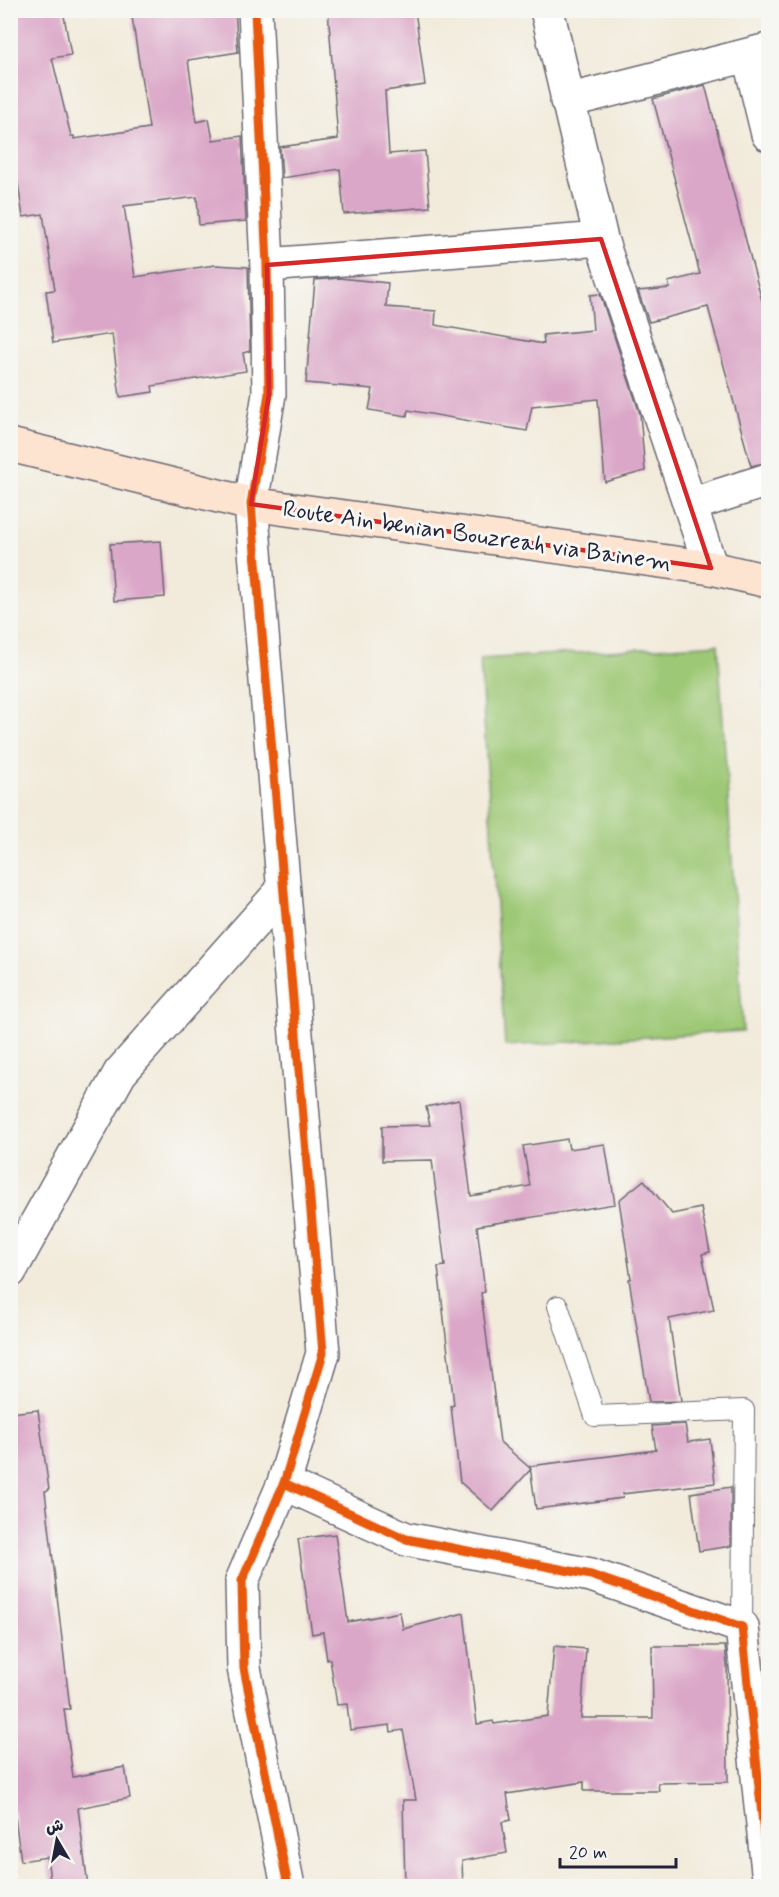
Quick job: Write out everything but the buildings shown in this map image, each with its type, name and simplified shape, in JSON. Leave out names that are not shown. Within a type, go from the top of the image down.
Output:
[{"type":"main road","name":"Route Ain benian Bouzreah via Bainem","points":[[10,445],[251,504],[711,568],[768,581]]},
{"type":"street","points":[[255,10],[267,265],[269,394],[251,504],[323,1353],[284,1483],[242,1581],[244,1668],[288,1887]]},
{"type":"street","points":[[547,10],[601,239],[711,568]]},
{"type":"street","points":[[567,101],[759,53],[768,134]]},
{"type":"street","points":[[267,265],[601,239]]},
{"type":"street","points":[[690,505],[768,480]]},
{"type":"street","points":[[10,1271],[120,1073],[283,890]]},
{"type":"street","points":[[284,1483],[406,1539],[591,1575],[742,1627],[768,1871]]},
{"type":"lane","points":[[558,1306],[595,1416],[744,1410],[742,1627]]},
{"type":"highlighted area","points":[[601,239],[711,568],[300,511],[251,504],[269,394],[267,265]]},
{"type":"shaded area","points":[[768,643],[768,810],[762,645]]},
{"type":"green space","points":[[718,644],[743,1031],[505,1046],[480,659]]},
{"type":"cycle path","points":[[255,10],[267,265],[269,394],[251,504],[323,1353],[284,1483],[242,1581],[244,1668],[288,1886]]},
{"type":"cycle path","points":[[284,1483],[406,1539],[591,1575],[742,1627],[768,1871]]}]
